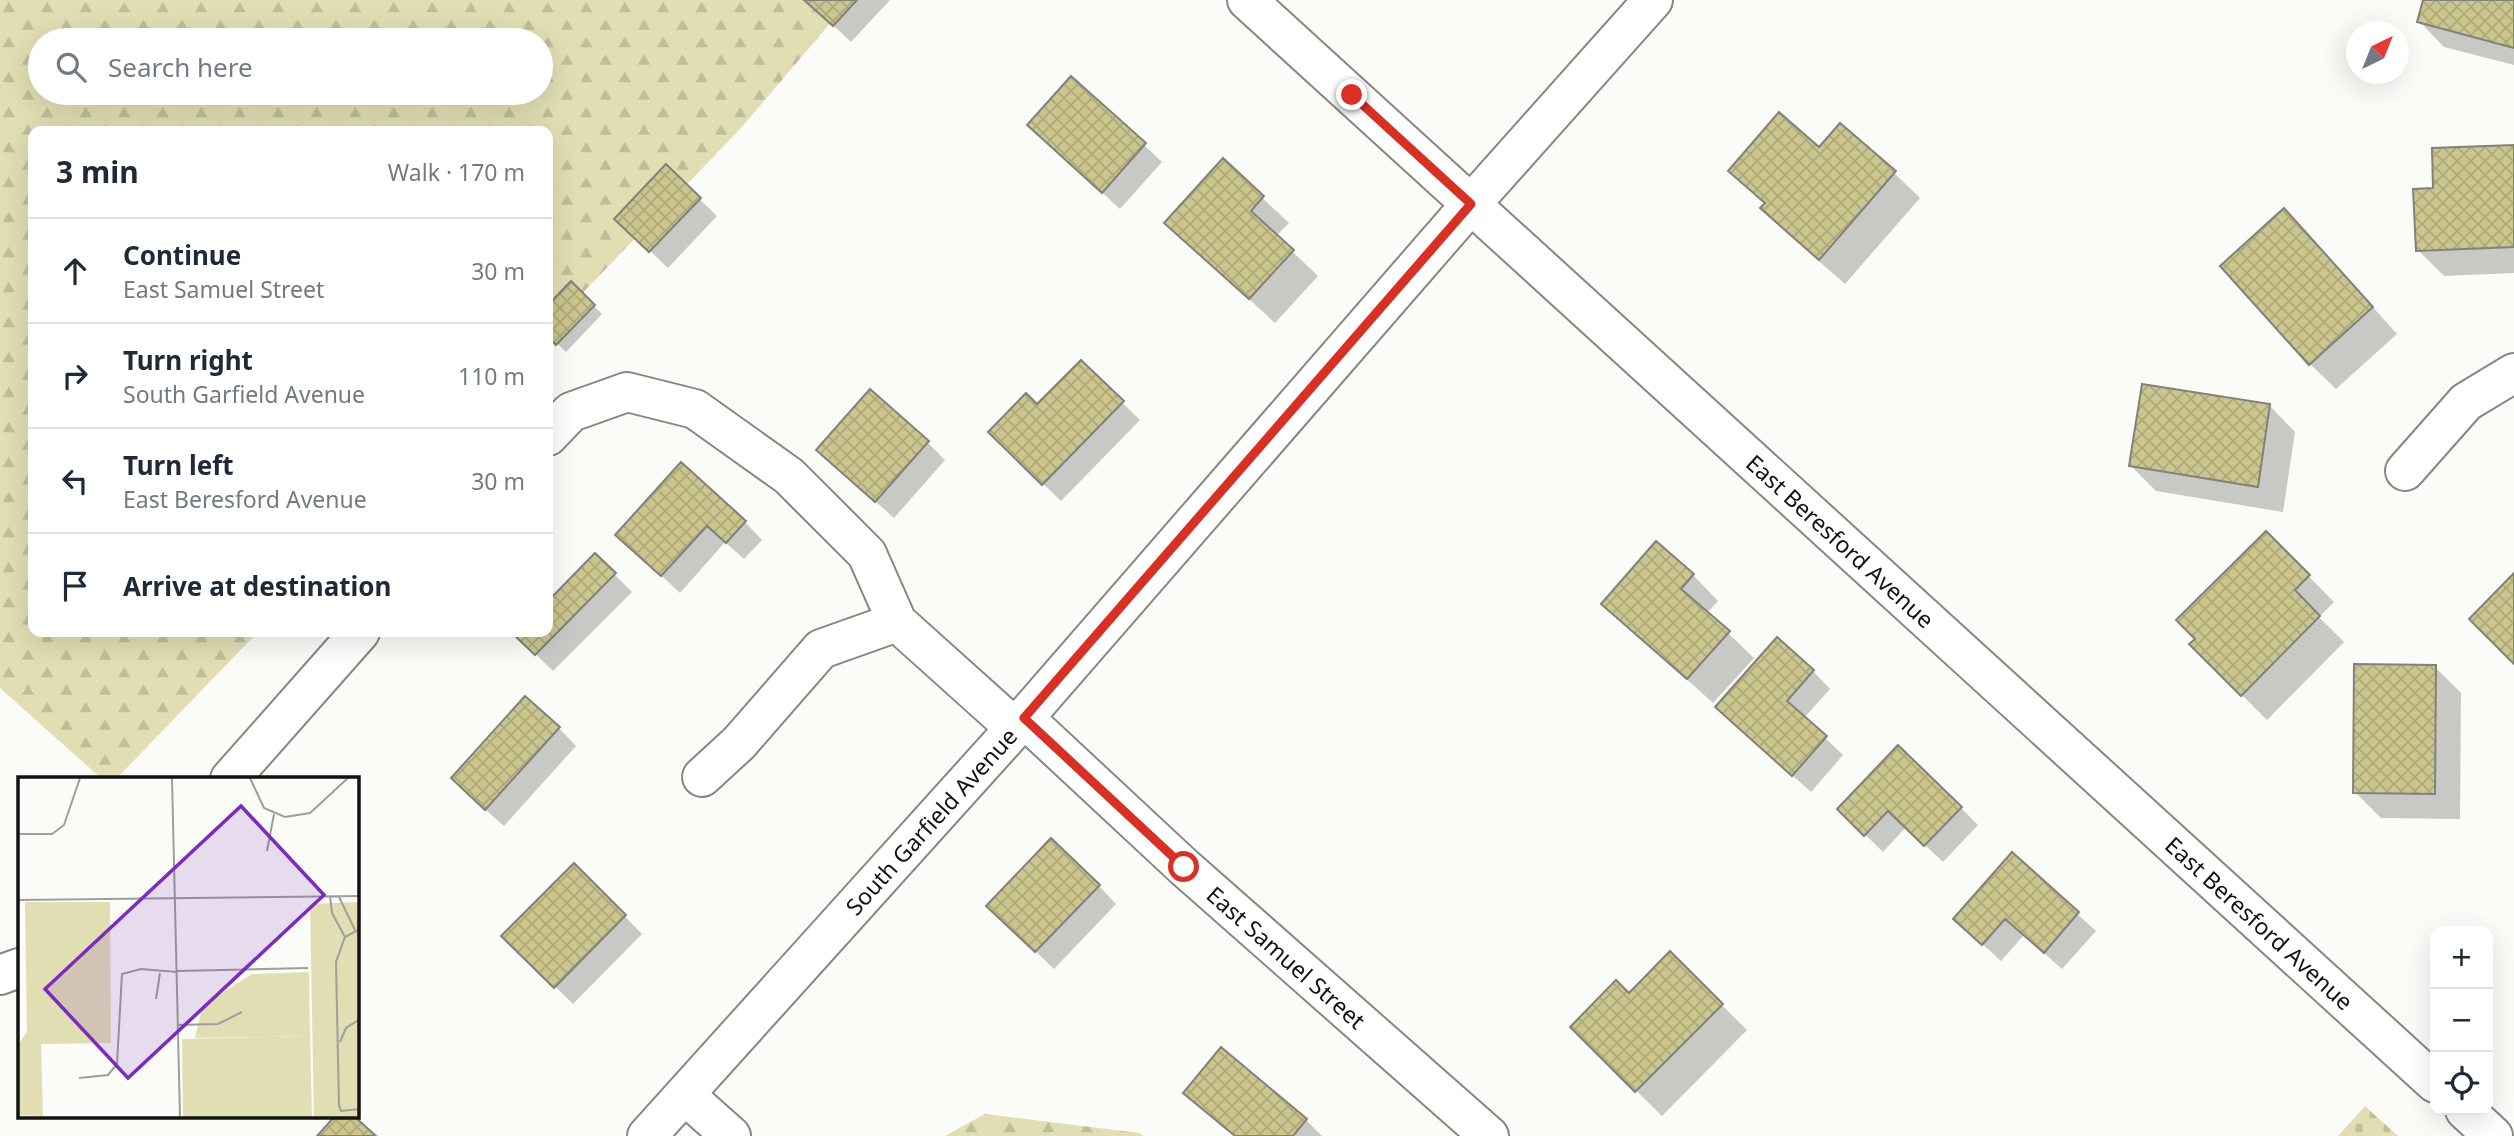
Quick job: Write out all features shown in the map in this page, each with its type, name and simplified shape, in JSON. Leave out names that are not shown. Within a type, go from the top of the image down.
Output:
[{"type":"street","name":"East Beresford Avenue","points":[[1247,0],[2430,1078]]},
{"type":"street","name":"South Garfield Avenue","points":[[647,1136],[1019,723],[1471,204],[1653,0]]},
{"type":"street","points":[[2405,471],[2466,402],[2514,373]]},
{"type":"street","points":[[553,431],[571,412],[627,392],[695,409],[789,476],[867,554],[897,622],[821,649],[740,743],[702,777]]},
{"type":"street","name":"East Samuel Street","points":[[897,622],[1019,723],[1489,1136]]},
{"type":"street","points":[[232,777],[356,637]]},
{"type":"street","points":[[0,975],[18,968]]},
{"type":"street","points":[[685,1094],[730,1136]]},
{"type":"street","points":[[2470,1115],[2493,1136]]},
{"type":"green space","points":[[0,0],[850,0],[741,128],[553,324],[553,126],[28,126],[28,637],[253,637],[118,777],[100,777],[0,688]]},
{"type":"green space","points":[[2365,1106],[2398,1136],[2338,1136]]},
{"type":"green space","points":[[985,1114],[1139,1133],[1144,1136],[945,1136]]},
{"type":"building","points":[[804,0],[857,0],[833,26]]},
{"type":"building","points":[[2423,0],[2514,0],[2514,48],[2417,22]]},
{"type":"building","points":[[1071,76],[1146,143],[1102,193],[1027,125]]},
{"type":"building","points":[[1779,112],[1819,147],[1840,123],[1896,171],[1819,260],[1760,208],[1765,203],[1728,171]]},
{"type":"building","points":[[2514,145],[2514,247],[2416,251],[2413,189],[2433,188],[2432,148]]},
{"type":"building","points":[[1223,158],[1264,196],[1251,211],[1294,250],[1249,299],[1164,223]]},
{"type":"building","points":[[666,164],[701,198],[649,252],[614,219]]},
{"type":"building","points":[[2284,208],[2373,307],[2309,365],[2220,266]]},
{"type":"building","points":[[571,281],[595,305],[556,345],[553,342],[553,300]]},
{"type":"building","points":[[1081,360],[1124,401],[1042,485],[988,432],[1026,393],[1037,404]]},
{"type":"building","points":[[2142,384],[2270,404],[2258,487],[2129,466]]},
{"type":"building","points":[[870,389],[929,441],[875,502],[816,450]]},
{"type":"building","points":[[681,462],[746,521],[726,543],[707,526],[661,576],[615,535]]},
{"type":"building","points":[[2266,531],[2310,575],[2295,590],[2320,616],[2241,696],[2189,644],[2195,639],[2176,620]]},
{"type":"building","points":[[1656,541],[1694,574],[1681,589],[1730,631],[1687,679],[1601,604]]},
{"type":"building","points":[[595,553],[616,573],[553,637],[553,596]]},
{"type":"building","points":[[2514,573],[2514,664],[2469,619]]},
{"type":"building","points":[[516,637],[553,637],[535,655]]},
{"type":"building","points":[[1777,637],[1814,670],[1787,701],[1827,736],[1792,776],[1715,707]]},
{"type":"building","points":[[2354,664],[2436,665],[2435,794],[2353,793]]},
{"type":"building","points":[[525,696],[560,727],[485,810],[451,778]]},
{"type":"building","points":[[1898,745],[1962,807],[1924,846],[1888,811],[1864,836],[1837,809]]},
{"type":"building","points":[[1051,838],[1100,885],[1035,952],[986,906]]},
{"type":"building","points":[[2012,852],[2079,912],[2044,953],[2005,919],[1982,945],[1953,919]]},
{"type":"building","points":[[574,863],[626,915],[554,988],[501,936]]},
{"type":"building","points":[[1670,951],[1723,1004],[1635,1092],[1570,1027],[1616,980],[1629,993]]},
{"type":"building","points":[[1221,1047],[1307,1119],[1293,1136],[1235,1136],[1183,1093]]},
{"type":"building","points":[[333,1118],[356,1118],[376,1136],[317,1136]]},
{"type":"route","points":[[1184,867],[1024,718],[1471,204],[1352,95]]}]
